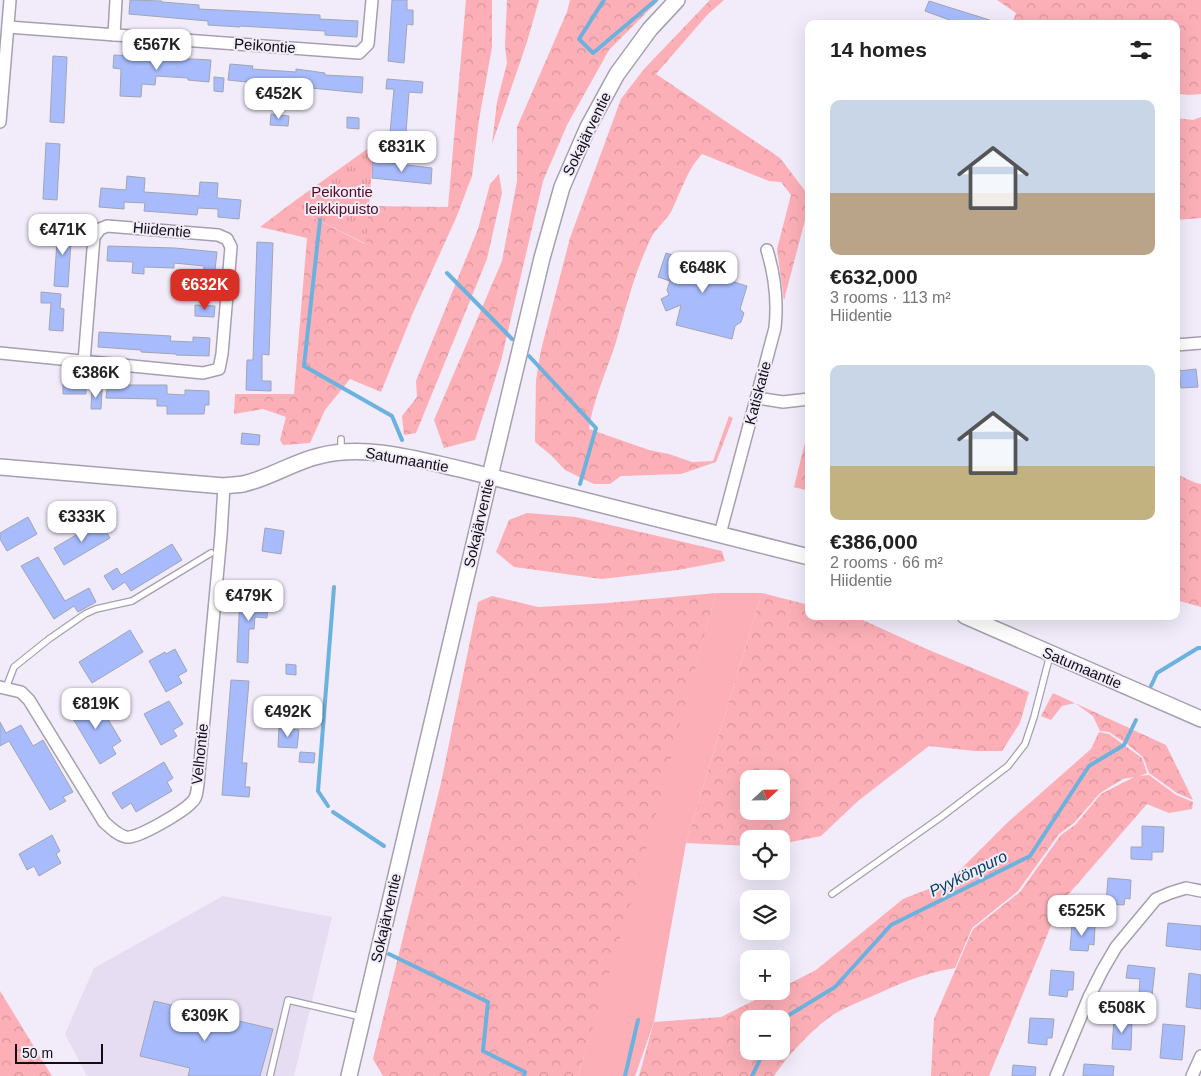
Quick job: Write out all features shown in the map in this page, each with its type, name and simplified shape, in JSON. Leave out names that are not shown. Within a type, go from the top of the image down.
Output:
[{"type":"street","points":[[0,122],[10,0]]},
{"type":"street","points":[[114,35],[116,0]]},
{"type":"street","name":"Peikontie","points":[[8,27],[359,53],[368,44],[372,0]]},
{"type":"street","name":"Sokajärventie","points":[[349,1076],[490,476],[540,268],[562,187],[588,127],[617,74],[650,29],[677,0]]},
{"type":"street","name":"Hiidentie","points":[[107,226],[218,235],[227,239],[231,247],[222,354],[219,369],[203,373],[84,362],[94,236],[100,229],[107,226]]},
{"type":"street","name":"Katiskatie","points":[[720,534],[775,328],[778,306],[773,271],[767,250]]},
{"type":"street","points":[[1180,345],[1201,343]]},
{"type":"street","points":[[0,353],[84,362]]},
{"type":"street","points":[[757,398],[783,402],[805,399]]},
{"type":"street","name":"Satumaantie","points":[[0,466],[224,486],[243,484],[341,446],[364,452],[409,458],[490,476],[805,556]]},
{"type":"street","name":"Velhontie","points":[[3,687],[21,692],[29,700],[104,822],[114,832],[128,838],[141,834],[194,801],[198,784],[224,486]]},
{"type":"street","name":"Satumaantie","points":[[973,620],[1201,719]]},
{"type":"street","points":[[1056,1076],[1089,997],[1116,947],[1156,900],[1186,888],[1201,891]]},
{"type":"street","points":[[1192,1076],[1201,1056]]},
{"type":"lane","points":[[3,687],[14,667],[49,639],[85,614],[96,609],[132,601],[211,553]]},
{"type":"lane","points":[[832,894],[934,822],[1008,766],[1025,744],[1050,655]]},
{"type":"lane","points":[[270,1076],[288,1000],[363,1017]]},
{"type":"shaded area","points":[[223,896],[332,917],[294,1076],[87,1076],[65,1034],[94,968]]},
{"type":"green space","points":[[466,0],[492,0],[492,47],[479,120],[472,176],[456,218],[412,315],[381,392],[350,379],[325,410],[310,443],[283,445],[280,440],[286,417],[263,409],[234,414],[235,394],[294,394],[307,238],[260,227],[289,205],[365,244],[369,206],[448,207]]},
{"type":"green space","points":[[507,0],[539,0],[527,42],[492,144],[497,102],[507,63],[505,46]]},
{"type":"green space","points":[[570,0],[659,0],[609,50],[567,125],[543,181],[501,361],[475,440],[444,448],[434,420],[502,261],[517,181],[517,127],[567,12]]},
{"type":"green space","points":[[710,0],[724,0],[708,14],[656,74],[780,158],[805,191],[805,220],[784,300],[777,249],[791,195],[781,182],[769,181],[702,154],[697,160],[688,174],[670,214],[651,238],[640,263],[597,396],[589,429],[649,450],[669,454],[692,462],[713,461],[729,416],[733,418],[716,462],[681,474],[621,476],[610,484],[594,484],[565,470],[535,442],[536,380],[541,350],[570,238],[621,99],[644,69]]},
{"type":"green space","points":[[997,0],[1201,0],[1201,94],[1180,94],[1180,20],[1013,20],[1016,13]]},
{"type":"green space","points":[[1201,117],[1201,218],[1180,220],[1180,118],[1193,120]]},
{"type":"green space","name":"Peikontie leikkipuisto","points":[[374,144],[366,244],[289,205]]},
{"type":"green space","points":[[499,174],[502,193],[487,259],[416,433],[404,435],[402,416],[417,397],[416,381],[478,229],[490,184]]},
{"type":"green space","points":[[805,442],[805,490],[794,487]]},
{"type":"green space","points":[[1180,476],[1201,484],[1201,607],[1180,601]]},
{"type":"green space","points":[[527,513],[576,517],[722,551],[725,561],[678,570],[602,579],[514,567],[496,552],[509,520]]},
{"type":"green space","points":[[716,593],[762,593],[686,843],[654,1022],[635,1076],[578,1076],[649,836]]},
{"type":"green space","points":[[716,593],[640,872],[578,1076],[383,1076],[373,1059],[441,783],[478,602],[492,596],[538,607],[608,603]]},
{"type":"green space","points":[[762,593],[805,604],[805,620],[863,620],[1029,692],[1020,723],[1002,751],[974,751],[929,746],[858,801],[821,836],[790,842],[790,830],[740,830],[740,846],[686,843]]},
{"type":"green space","points":[[1053,693],[1075,703],[1062,706],[1051,720],[1041,716]]},
{"type":"green space","points":[[1075,703],[1166,745],[1193,800],[1177,793],[1149,773],[1143,757],[1109,732],[1100,731],[1093,716]]},
{"type":"green space","points":[[1099,732],[1109,734],[1142,758],[1147,773],[1140,776],[1149,775],[1176,795],[1193,802],[1192,809],[1169,813],[1147,804],[1060,904],[989,1076],[931,1076],[934,1019],[973,929],[1020,892],[1061,835],[1076,824],[1101,794],[1134,777],[1123,779],[1100,793],[1074,823],[1059,834],[1018,891],[972,928],[955,968],[910,980],[836,1013],[820,1025],[790,1055],[790,1010],[740,1010],[740,1060],[785,1060],[774,1076],[639,1076],[654,1022],[721,1017],[755,1000],[790,1000],[790,983],[816,970],[903,899],[949,881],[1008,822],[1091,749]]},
{"type":"green space","points":[[0,991],[52,1076],[0,1076]]},
{"type":"building","points":[[130,0],[199,5],[199,9],[320,15],[320,19],[358,21],[357,37],[325,35],[325,31],[208,25],[208,21],[129,14]]},
{"type":"building","points":[[392,0],[407,0],[407,10],[413,10],[413,25],[407,24],[404,63],[388,61]]},
{"type":"building","points":[[929,1],[990,20],[950,20],[925,11]]},
{"type":"building","points":[[114,55],[211,60],[209,82],[188,80],[188,78],[156,76],[155,85],[142,84],[141,97],[120,96],[121,69],[113,68]]},
{"type":"building","points":[[53,56],[67,57],[64,123],[50,122]]},
{"type":"building","points":[[230,64],[253,66],[252,69],[296,72],[296,69],[325,73],[325,75],[363,77],[362,93],[311,88],[310,92],[294,90],[294,88],[256,85],[257,83],[228,80]]},
{"type":"building","points":[[214,77],[224,78],[223,92],[214,91]]},
{"type":"building","points":[[387,79],[423,82],[422,93],[409,92],[405,146],[389,144],[394,89],[386,89]]},
{"type":"building","points":[[271,114],[289,116],[288,126],[270,125]]},
{"type":"building","points":[[347,117],[359,118],[359,129],[347,128]]},
{"type":"building","points":[[46,143],[60,144],[57,200],[43,199]]},
{"type":"building","points":[[373,161],[432,168],[431,184],[372,178]]},
{"type":"building","points":[[127,176],[145,178],[144,192],[199,196],[200,182],[218,183],[217,198],[241,200],[239,219],[218,217],[218,209],[198,208],[197,215],[144,211],[145,203],[124,202],[124,209],[99,207],[101,188],[126,190]]},
{"type":"building","points":[[58,226],[72,227],[68,287],[54,286]]},
{"type":"building","points":[[257,242],[273,243],[269,355],[262,354],[262,381],[271,381],[271,391],[246,390],[247,360],[253,360]]},
{"type":"building","points":[[108,246],[175,248],[217,252],[214,279],[203,279],[204,266],[174,263],[174,268],[144,267],[144,274],[132,273],[133,262],[107,261]]},
{"type":"building","points":[[666,253],[692,261],[695,255],[704,253],[720,260],[727,266],[731,281],[747,286],[740,309],[744,313],[741,322],[735,326],[732,339],[676,325],[681,305],[666,311],[661,299],[669,295],[667,290],[670,281],[658,277]]},
{"type":"building","points":[[41,292],[61,294],[60,308],[64,309],[63,331],[49,330],[51,303],[41,303]]},
{"type":"building","points":[[195,305],[215,306],[214,317],[195,316]]},
{"type":"building","points":[[99,332],[171,336],[170,341],[193,342],[193,337],[210,338],[209,356],[176,355],[98,347]]},
{"type":"building","points":[[1196,369],[1198,387],[1181,388],[1180,371]]},
{"type":"building","points":[[63,380],[86,381],[86,394],[63,394]]},
{"type":"building","points":[[108,382],[126,385],[167,385],[167,394],[185,395],[185,390],[209,391],[209,405],[205,405],[204,414],[167,414],[167,406],[157,406],[157,399],[106,398]]},
{"type":"building","points":[[92,389],[102,390],[101,409],[91,409]]},
{"type":"building","points":[[242,433],[260,435],[259,445],[241,444]]},
{"type":"building","points":[[28,517],[37,534],[7,551],[0,539],[0,533]]},
{"type":"building","points":[[100,521],[110,538],[64,565],[54,548]]},
{"type":"building","points":[[265,528],[284,531],[281,554],[262,551]]},
{"type":"building","points":[[172,544],[182,560],[131,591],[125,582],[113,590],[104,576],[117,568],[121,575]]},
{"type":"building","points":[[38,557],[65,601],[89,588],[96,602],[78,612],[74,606],[54,619],[21,566]]},
{"type":"building","points":[[240,594],[257,595],[257,600],[268,600],[267,618],[255,617],[254,629],[249,629],[248,663],[237,662]]},
{"type":"building","points":[[130,630],[143,652],[92,683],[79,662]]},
{"type":"building","points":[[175,649],[187,671],[178,676],[182,683],[166,692],[149,661]]},
{"type":"building","points":[[286,664],[296,665],[296,675],[286,674]]},
{"type":"building","points":[[231,680],[249,681],[242,763],[247,763],[245,787],[250,787],[249,797],[222,795]]},
{"type":"building","points":[[97,701],[121,741],[112,747],[116,754],[100,764],[69,712],[85,703],[87,707]]},
{"type":"building","points":[[169,701],[183,724],[173,730],[177,736],[161,745],[144,714]]},
{"type":"building","points":[[0,722],[6,733],[21,725],[33,746],[43,740],[73,792],[63,797],[66,801],[50,810],[9,741],[0,746]]},
{"type":"building","points":[[279,728],[299,730],[297,748],[278,747]]},
{"type":"building","points":[[300,752],[315,753],[314,763],[299,762]]},
{"type":"building","points":[[164,762],[173,778],[167,782],[172,791],[136,812],[131,803],[122,809],[112,793]]},
{"type":"building","points":[[1142,826],[1164,827],[1163,852],[1152,852],[1152,860],[1131,859],[1131,847],[1142,847]]},
{"type":"building","points":[[52,835],[60,851],[56,854],[61,863],[39,876],[34,866],[27,870],[19,854]]},
{"type":"building","points":[[1108,878],[1131,880],[1130,899],[1125,898],[1124,905],[1106,904]]},
{"type":"building","points":[[1168,923],[1201,926],[1201,950],[1166,946]]},
{"type":"building","points":[[1072,924],[1095,926],[1094,945],[1089,944],[1088,951],[1070,950]]},
{"type":"building","points":[[1128,965],[1155,968],[1152,996],[1139,994],[1140,979],[1126,978]]},
{"type":"building","points":[[1051,970],[1074,972],[1073,990],[1068,990],[1067,997],[1049,995]]},
{"type":"building","points":[[1189,973],[1201,975],[1201,1009],[1186,1007]]},
{"type":"building","points":[[154,1001],[273,1029],[260,1076],[188,1076],[190,1068],[140,1056]]},
{"type":"building","points":[[1030,1018],[1054,1019],[1052,1038],[1047,1038],[1047,1045],[1028,1043]]},
{"type":"building","points":[[1114,1018],[1132,1019],[1131,1050],[1112,1049]]},
{"type":"building","points":[[1163,1024],[1185,1026],[1182,1060],[1160,1058]]},
{"type":"building","points":[[1084,1064],[1114,1066],[1113,1076],[1083,1076]]},
{"type":"building","points":[[1013,1065],[1036,1067],[1035,1076],[1012,1076]]},
{"type":"waterway","points":[[604,0],[579,39],[593,53],[656,0]]},
{"type":"waterway","points":[[320,220],[304,366],[392,416],[402,440]]},
{"type":"waterway","points":[[447,273],[512,339]]},
{"type":"waterway","points":[[529,356],[596,428],[580,484]]},
{"type":"waterway","points":[[328,806],[318,791],[334,587]]},
{"type":"waterway","name":"Pyykönpuro","points":[[1151,686],[1157,673],[1201,648]]},
{"type":"waterway","name":"Pyykönpuro","points":[[790,1014],[835,987],[891,925],[1030,856],[1089,766],[1124,745],[1136,720]]},
{"type":"waterway","points":[[333,812],[384,846]]},
{"type":"waterway","points":[[389,954],[488,1002],[483,1051],[525,1072],[524,1076]]},
{"type":"waterway","points":[[625,1076],[638,1020]]},
{"type":"waterway","name":"Pyykönpuro","points":[[752,1076],[760,1060]]}]
